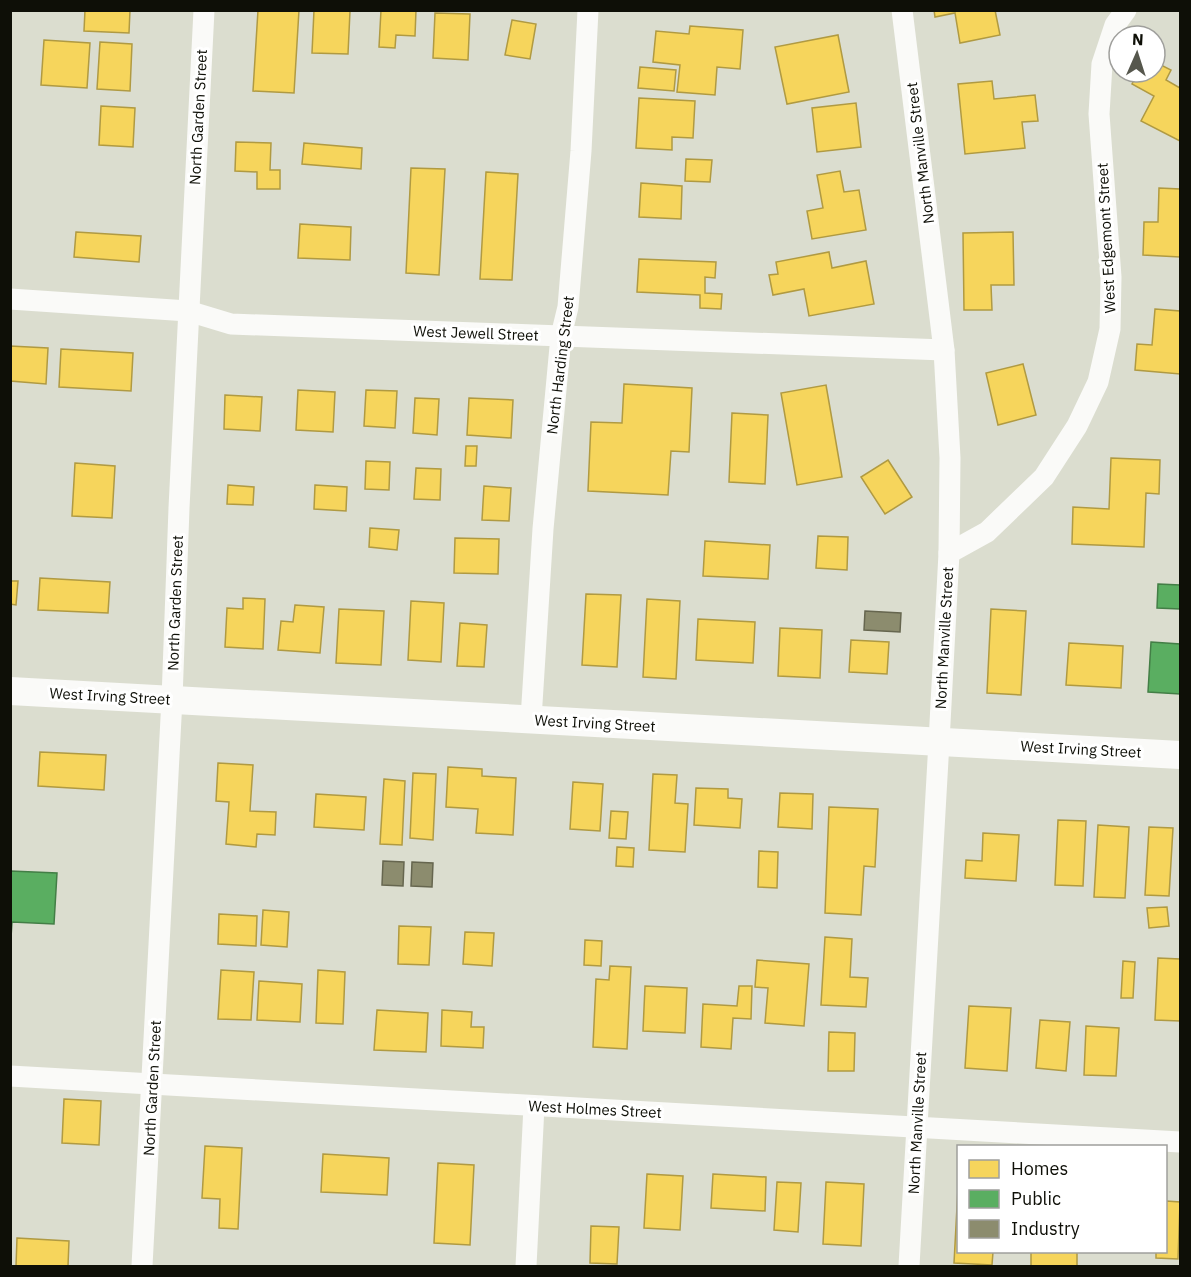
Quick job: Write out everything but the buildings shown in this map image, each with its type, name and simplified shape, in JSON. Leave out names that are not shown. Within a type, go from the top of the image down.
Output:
[{"type":"street","name":"North Garden Street","points":[[142,1266],[172,699],[178,508],[204,10]]},
{"type":"street","name":"North Harding Street","points":[[531,719],[543,530],[561,336],[568,308],[579,173],[588,10]]},
{"type":"street","name":"North Manville Street","points":[[902,10],[944,350],[950,458],[949,553],[909,1266]]},
{"type":"street","name":"West Edgemont Street","points":[[949,553],[987,532],[1044,477],[1077,426],[1098,382],[1110,329],[1111,277],[1099,114],[1102,64],[1115,25],[1126,10]]},
{"type":"street","name":"West Jewell Street","points":[[10,299],[188,311],[231,324],[944,350]]},
{"type":"street","name":"West Irving Street","points":[[10,690],[1180,755]]},
{"type":"street","name":"West Holmes Street","points":[[10,1076],[1180,1143]]},
{"type":"street","points":[[526,1266],[534,1106]]}]
